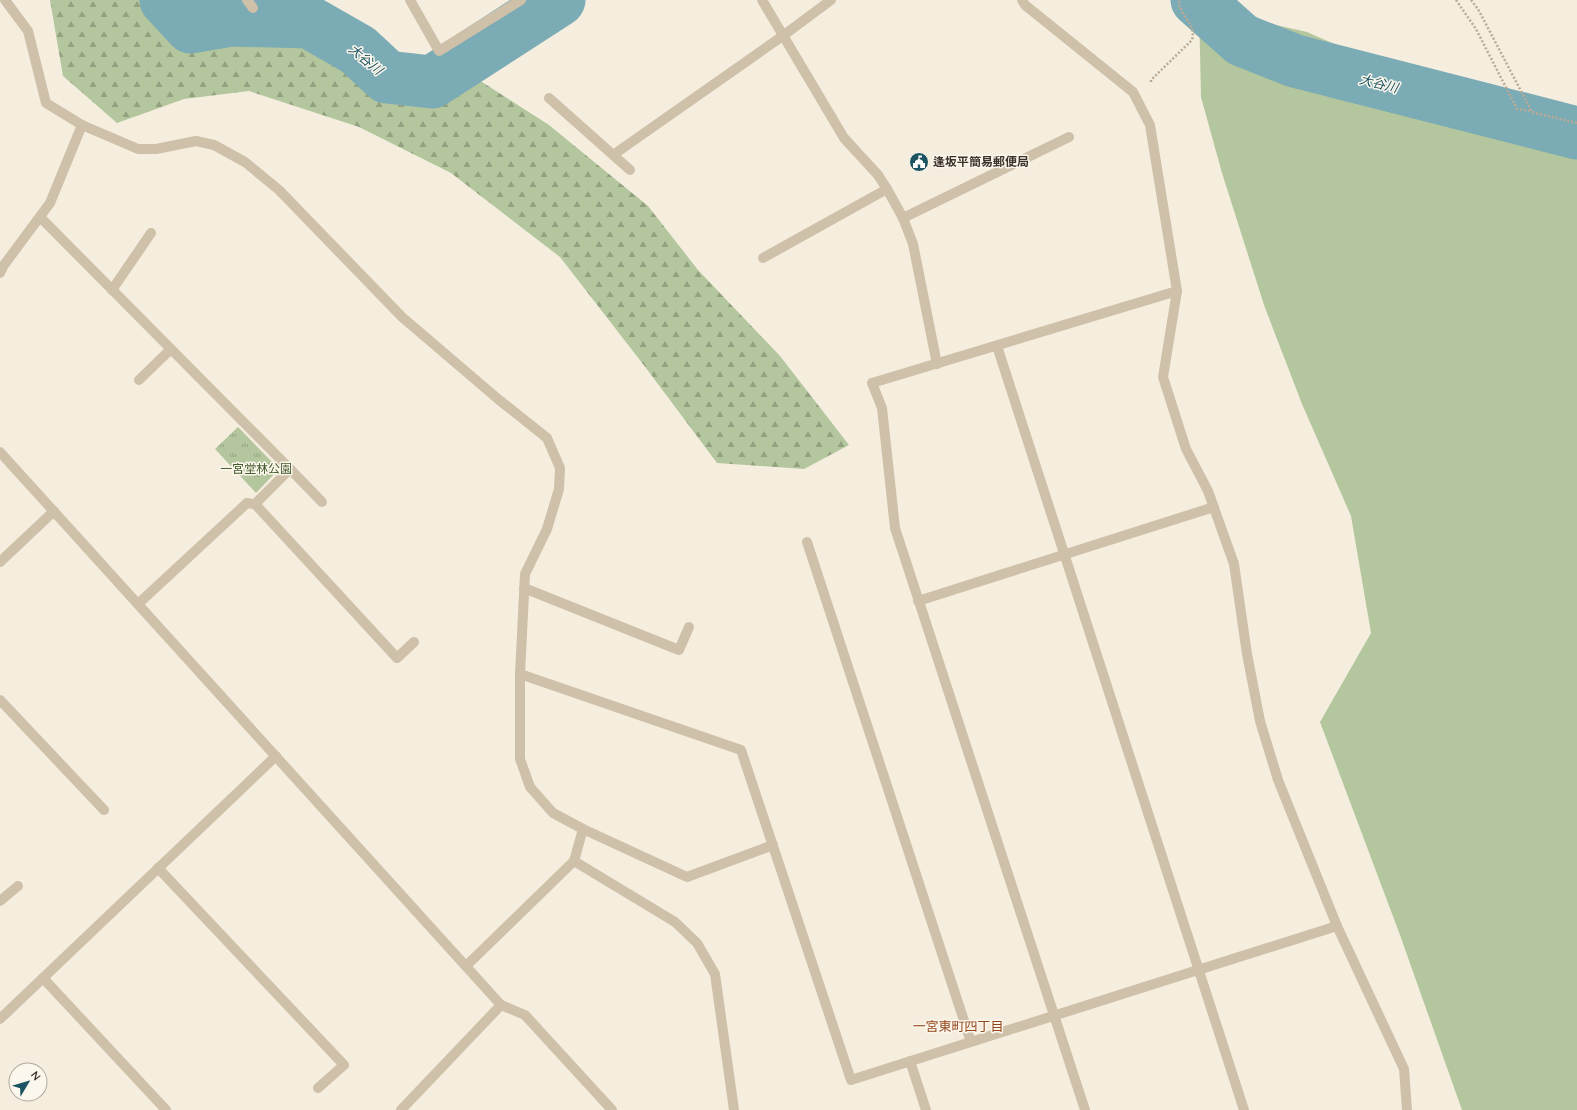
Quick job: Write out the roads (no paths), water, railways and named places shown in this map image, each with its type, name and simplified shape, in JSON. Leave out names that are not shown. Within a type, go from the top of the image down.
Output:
[{"type":"street","points":[[5,0],[28,31],[46,103],[82,125],[138,149],[156,150],[196,141],[214,145],[245,162],[279,190],[402,317],[498,400],[547,438],[560,468],[559,490],[546,529],[525,574],[520,674],[520,759],[530,787],[553,813],[583,829],[687,878],[773,846]]},
{"type":"street","points":[[410,0],[439,51],[521,0]]},
{"type":"street","points":[[762,0],[844,138],[878,175],[903,218],[913,244],[938,364]]},
{"type":"street","points":[[613,155],[784,35],[831,0]]},
{"type":"street","points":[[1022,0],[1025,5],[1133,92],[1150,125],[1177,291],[1163,377],[1186,449],[1208,491],[1234,564],[1246,654],[1260,721],[1273,765],[1337,926],[1404,1069],[1407,1110]]},
{"type":"street","points":[[549,98],[630,170]]},
{"type":"street","points":[[2,267],[50,203],[82,125]]},
{"type":"street","points":[[903,218],[1069,137]]},
{"type":"street","points":[[763,258],[887,189]]},
{"type":"street","points":[[40,217],[322,502]]},
{"type":"street","points":[[112,290],[151,234]]},
{"type":"street","points":[[1086,1110],[895,528],[882,408],[872,383],[1177,291]]},
{"type":"street","points":[[997,346],[1244,1110]]},
{"type":"street","points":[[139,380],[171,349]]},
{"type":"street","points":[[0,452],[501,1005],[525,1015],[612,1110]]},
{"type":"street","points":[[256,504],[290,469]]},
{"type":"street","points":[[138,604],[247,503],[256,504],[397,658],[414,642]]},
{"type":"street","points":[[918,601],[1214,507]]},
{"type":"street","points":[[0,562],[54,512]]},
{"type":"street","points":[[807,542],[971,1042]]},
{"type":"street","points":[[524,588],[679,650],[689,627]]},
{"type":"street","points":[[520,674],[741,750],[851,1080],[1337,926]]},
{"type":"street","points":[[0,700],[104,810]]},
{"type":"street","points":[[0,1019],[276,756]]},
{"type":"street","points":[[466,966],[574,861],[583,829]]},
{"type":"street","points":[[574,861],[675,922],[697,942],[715,974],[734,1110]]},
{"type":"street","points":[[158,868],[344,1064],[318,1088]]},
{"type":"street","points":[[0,901],[18,886]]},
{"type":"street","points":[[43,978],[166,1110]]},
{"type":"street","points":[[401,1110],[501,1005]]},
{"type":"street","points":[[910,1061],[926,1110]]},
{"type":"waterway","name":"大谷川","points":[[166,0],[191,27],[232,20],[309,22],[358,50],[387,77],[432,82],[559,0]]},
{"type":"waterway","name":"大谷川","points":[[1197,0],[1242,40],[1295,61],[1577,133]]},
{"type":"place","name":"逢坂平簡易郵便局","points":[[919,162]]},
{"type":"district","name":"一宮東町四丁目","points":[[958,1026]]},
{"type":"park label","name":"一宮堂林公園","points":[[256,469]]}]
